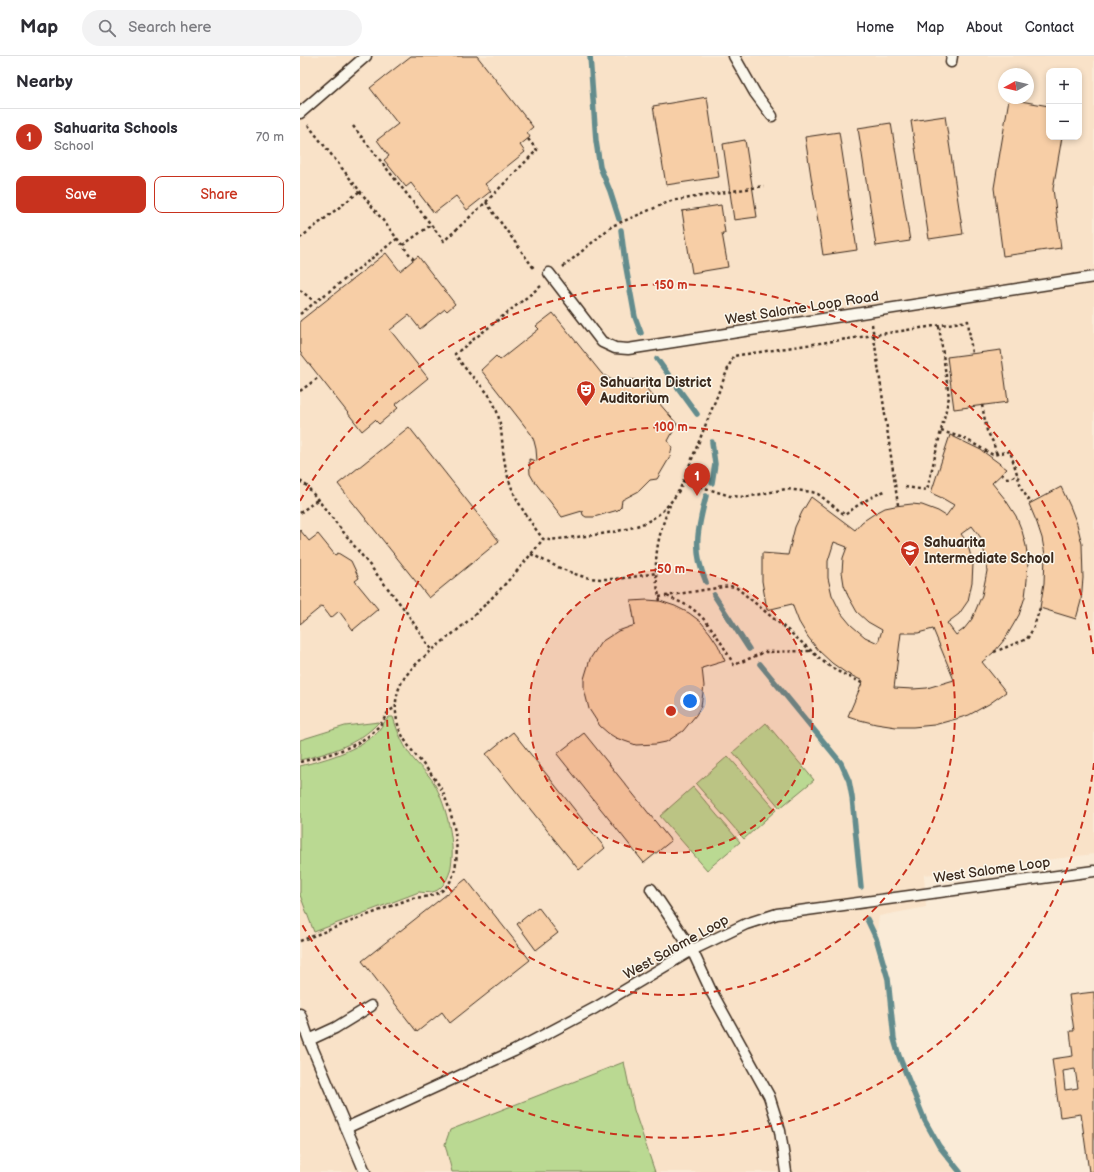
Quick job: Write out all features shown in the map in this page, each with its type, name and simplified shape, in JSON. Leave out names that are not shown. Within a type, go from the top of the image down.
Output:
[{"type":"lane","points":[[302,117],[366,56]]},
{"type":"lane","points":[[734,56],[755,93],[772,116]]},
{"type":"lane","name":"West Salome Loop Road","points":[[550,275],[602,342],[615,348],[628,349],[1094,277]]},
{"type":"lane","name":"West Salome Loop","points":[[346,1128],[514,1051],[595,1008],[692,950],[746,924],[777,914],[1094,871]]},
{"type":"lane","points":[[651,889],[692,950],[711,990],[769,1096],[780,1131],[786,1172]]},
{"type":"lane","points":[[309,1040],[335,1028],[371,1006]]},
{"type":"lane","points":[[300,1014],[309,1040],[365,1172]]},
{"type":"path","points":[[302,117],[414,260]]},
{"type":"path","points":[[352,126],[444,241],[486,202],[537,150],[528,139]]},
{"type":"path","points":[[671,503],[654,518],[630,528],[550,540],[543,539],[519,506],[509,483],[504,463],[500,419],[494,402],[480,384],[468,372],[455,354],[612,226],[670,201],[764,186]]},
{"type":"path","points":[[300,238],[360,191]]},
{"type":"path","points":[[486,202],[535,271]]},
{"type":"path","points":[[403,245],[431,225]]},
{"type":"path","points":[[300,314],[398,238]]},
{"type":"path","points":[[300,290],[315,303]]},
{"type":"path","points":[[870,312],[898,505]]},
{"type":"path","points":[[660,601],[656,573],[658,538],[671,503],[680,489],[733,356],[968,321],[972,354]]},
{"type":"path","points":[[905,487],[927,490],[949,397],[939,326]]},
{"type":"path","points":[[300,391],[319,377]]},
{"type":"path","points":[[982,405],[985,425],[997,455]]},
{"type":"path","points":[[941,431],[964,438],[993,455],[1010,451],[1022,490],[1031,503]]},
{"type":"path","points":[[1001,474],[1007,478],[1018,476]]},
{"type":"path","points":[[300,481],[306,486],[405,610],[432,651]]},
{"type":"path","points":[[683,481],[730,496],[747,497],[786,489],[807,491],[818,494],[845,515],[874,495],[885,491]]},
{"type":"path","points":[[300,513],[317,500]]},
{"type":"path","points":[[300,941],[412,898],[435,895],[443,890],[449,883],[453,876],[456,864],[455,837],[448,806],[436,781],[416,756],[403,736],[398,724],[396,708],[398,691],[403,680],[410,671],[470,619],[531,554],[543,539]]},
{"type":"path","points":[[531,554],[569,572],[586,577],[619,578],[656,573]]},
{"type":"path","points":[[659,598],[730,586],[737,588],[829,666],[862,683]]},
{"type":"path","points":[[667,596],[690,608],[704,620],[720,640],[734,665],[765,652],[810,650]]},
{"type":"path","points":[[994,652],[1027,639],[1033,629],[1040,608]]},
{"type":"path","points":[[300,762],[331,755],[346,749],[370,734],[380,725],[388,711],[396,708]]},
{"type":"shaded area","points":[[300,56],[1094,56],[1094,854],[924,875],[926,907],[879,916],[876,938],[888,979],[894,1039],[899,1056],[925,1121],[939,1146],[960,1172],[300,1172]]},
{"type":"green space","points":[[389,717],[393,717],[399,735],[408,751],[432,779],[441,797],[449,824],[451,839],[451,868],[447,880],[439,889],[435,891],[424,893],[419,892],[314,932],[300,895],[300,766],[329,758],[356,747],[375,734]]},
{"type":"green space","points":[[379,722],[362,737],[342,747],[300,760],[300,740],[345,726]]},
{"type":"green space","points":[[766,723],[814,780],[780,808],[733,752]]},
{"type":"green space","points":[[728,756],[776,810],[744,839],[696,784]]},
{"type":"green space","points":[[693,787],[740,842],[707,870],[660,816]]},
{"type":"green space","points":[[624,1062],[634,1110],[655,1172],[452,1172],[445,1144],[450,1130]]},
{"type":"building","points":[[411,56],[477,56],[533,127],[527,132],[530,137],[520,145],[525,152],[485,184],[491,191],[467,210],[456,196],[434,213],[411,183],[406,187],[384,160],[389,156],[377,140],[398,124],[370,88]]},
{"type":"building","points":[[707,97],[719,177],[666,185],[653,106]]},
{"type":"building","points":[[1034,103],[1046,105],[1046,140],[1061,140],[1053,189],[1061,248],[1003,256],[994,188],[1008,104]]},
{"type":"building","points":[[945,116],[963,234],[929,239],[911,121]]},
{"type":"building","points":[[891,123],[910,241],[876,246],[858,128]]},
{"type":"building","points":[[839,132],[857,250],[823,255],[805,137]]},
{"type":"building","points":[[745,140],[757,217],[734,220],[723,144]]},
{"type":"building","points":[[721,205],[725,233],[722,233],[728,267],[692,273],[682,211]]},
{"type":"building","points":[[386,253],[400,271],[418,256],[455,304],[447,311],[445,309],[420,329],[409,315],[390,330],[428,378],[395,405],[398,408],[379,424],[375,420],[362,431],[300,352],[300,321]]},
{"type":"building","name":"Sahuarita District Auditorium","points":[[553,313],[602,374],[627,389],[630,379],[640,381],[677,424],[668,441],[672,447],[670,457],[657,479],[650,480],[639,491],[622,500],[621,507],[618,510],[594,517],[586,517],[583,515],[582,511],[562,517],[534,481],[530,474],[529,459],[537,461],[536,449],[531,434],[481,370],[496,356],[500,360],[539,329],[536,326]]},
{"type":"building","points":[[1001,350],[1008,402],[954,409],[947,357]]},
{"type":"building","points":[[409,427],[499,541],[429,598],[338,484]]},
{"type":"building","points":[[950,435],[981,450],[1007,469],[992,483],[1016,516],[1022,531],[1028,561],[1025,597],[1019,615],[1005,639],[994,652],[982,662],[1006,692],[989,704],[969,715],[934,725],[896,727],[876,724],[848,716],[863,681],[846,673],[819,651],[799,622],[792,604],[767,610],[762,581],[762,553],[788,555],[795,527],[811,497],[855,530],[862,522],[874,514],[885,508],[895,506],[912,504],[922,505],[938,511],[946,516],[954,505],[931,493]],"holes":[[[972,526],[981,538],[987,571],[982,595],[972,619],[964,629],[956,635],[947,623],[959,614],[968,601],[972,582],[973,564],[967,542],[961,534]],[[834,542],[847,547],[843,558],[842,572],[844,585],[857,612],[868,622],[882,630],[878,643],[865,637],[851,625],[841,613],[832,595],[828,578],[828,561]],[[933,629],[954,680],[927,688],[894,688],[901,633],[918,633]]]},
{"type":"building","points":[[1061,487],[1077,524],[1082,544],[1083,578],[1081,601],[1076,619],[1040,608],[1044,583],[1045,555],[1042,538],[1029,504]]},
{"type":"building","points":[[300,530],[309,541],[318,534],[335,555],[338,553],[351,561],[359,578],[355,581],[378,609],[353,630],[339,611],[331,618],[322,606],[300,624]]},
{"type":"building","points":[[631,601],[660,601],[675,606],[689,613],[701,622],[718,645],[725,661],[702,668],[704,686],[701,706],[696,715],[683,731],[666,742],[636,745],[616,738],[600,726],[589,709],[584,689],[584,679],[590,659],[601,642],[618,631],[635,625]]},
{"type":"building","points":[[513,732],[605,848],[579,870],[486,754]]},
{"type":"building","points":[[584,733],[671,841],[644,863],[557,754]]},
{"type":"building","points":[[466,879],[530,960],[450,1023],[442,1012],[417,1032],[362,961]]},
{"type":"building","points":[[538,907],[558,933],[536,950],[517,924]]},
{"type":"building","points":[[1094,992],[1094,1172],[1089,1172],[1081,1114],[1060,1117],[1052,1059],[1073,1056],[1070,1031],[1074,1031],[1069,995]],"holes":[[[1075,1069],[1078,1088],[1065,1090],[1063,1071]]]},
{"type":"waterway","points":[[590,56],[596,141],[600,167],[619,219]]},
{"type":"waterway","points":[[621,230],[635,317],[641,333]]},
{"type":"waterway","points":[[657,359],[697,414]]},
{"type":"waterway","points":[[712,442],[715,464],[712,483]]},
{"type":"waterway","points":[[706,496],[699,529],[698,549],[699,560],[706,582]]},
{"type":"waterway","points":[[714,595],[749,649]]},
{"type":"waterway","points":[[760,664],[841,763],[849,781],[852,797],[861,887]]},
{"type":"waterway","points":[[867,919],[876,938],[888,979],[894,1039],[899,1056],[925,1121],[939,1146],[960,1172]]},
{"type":"place","name":"Sahuarita District Auditorium","points":[[586,407]]},
{"type":"place","name":"Sahuarita Schools","points":[[697,496]]},
{"type":"place","name":"Sahuarita Intermediate School","points":[[910,567]]}]
